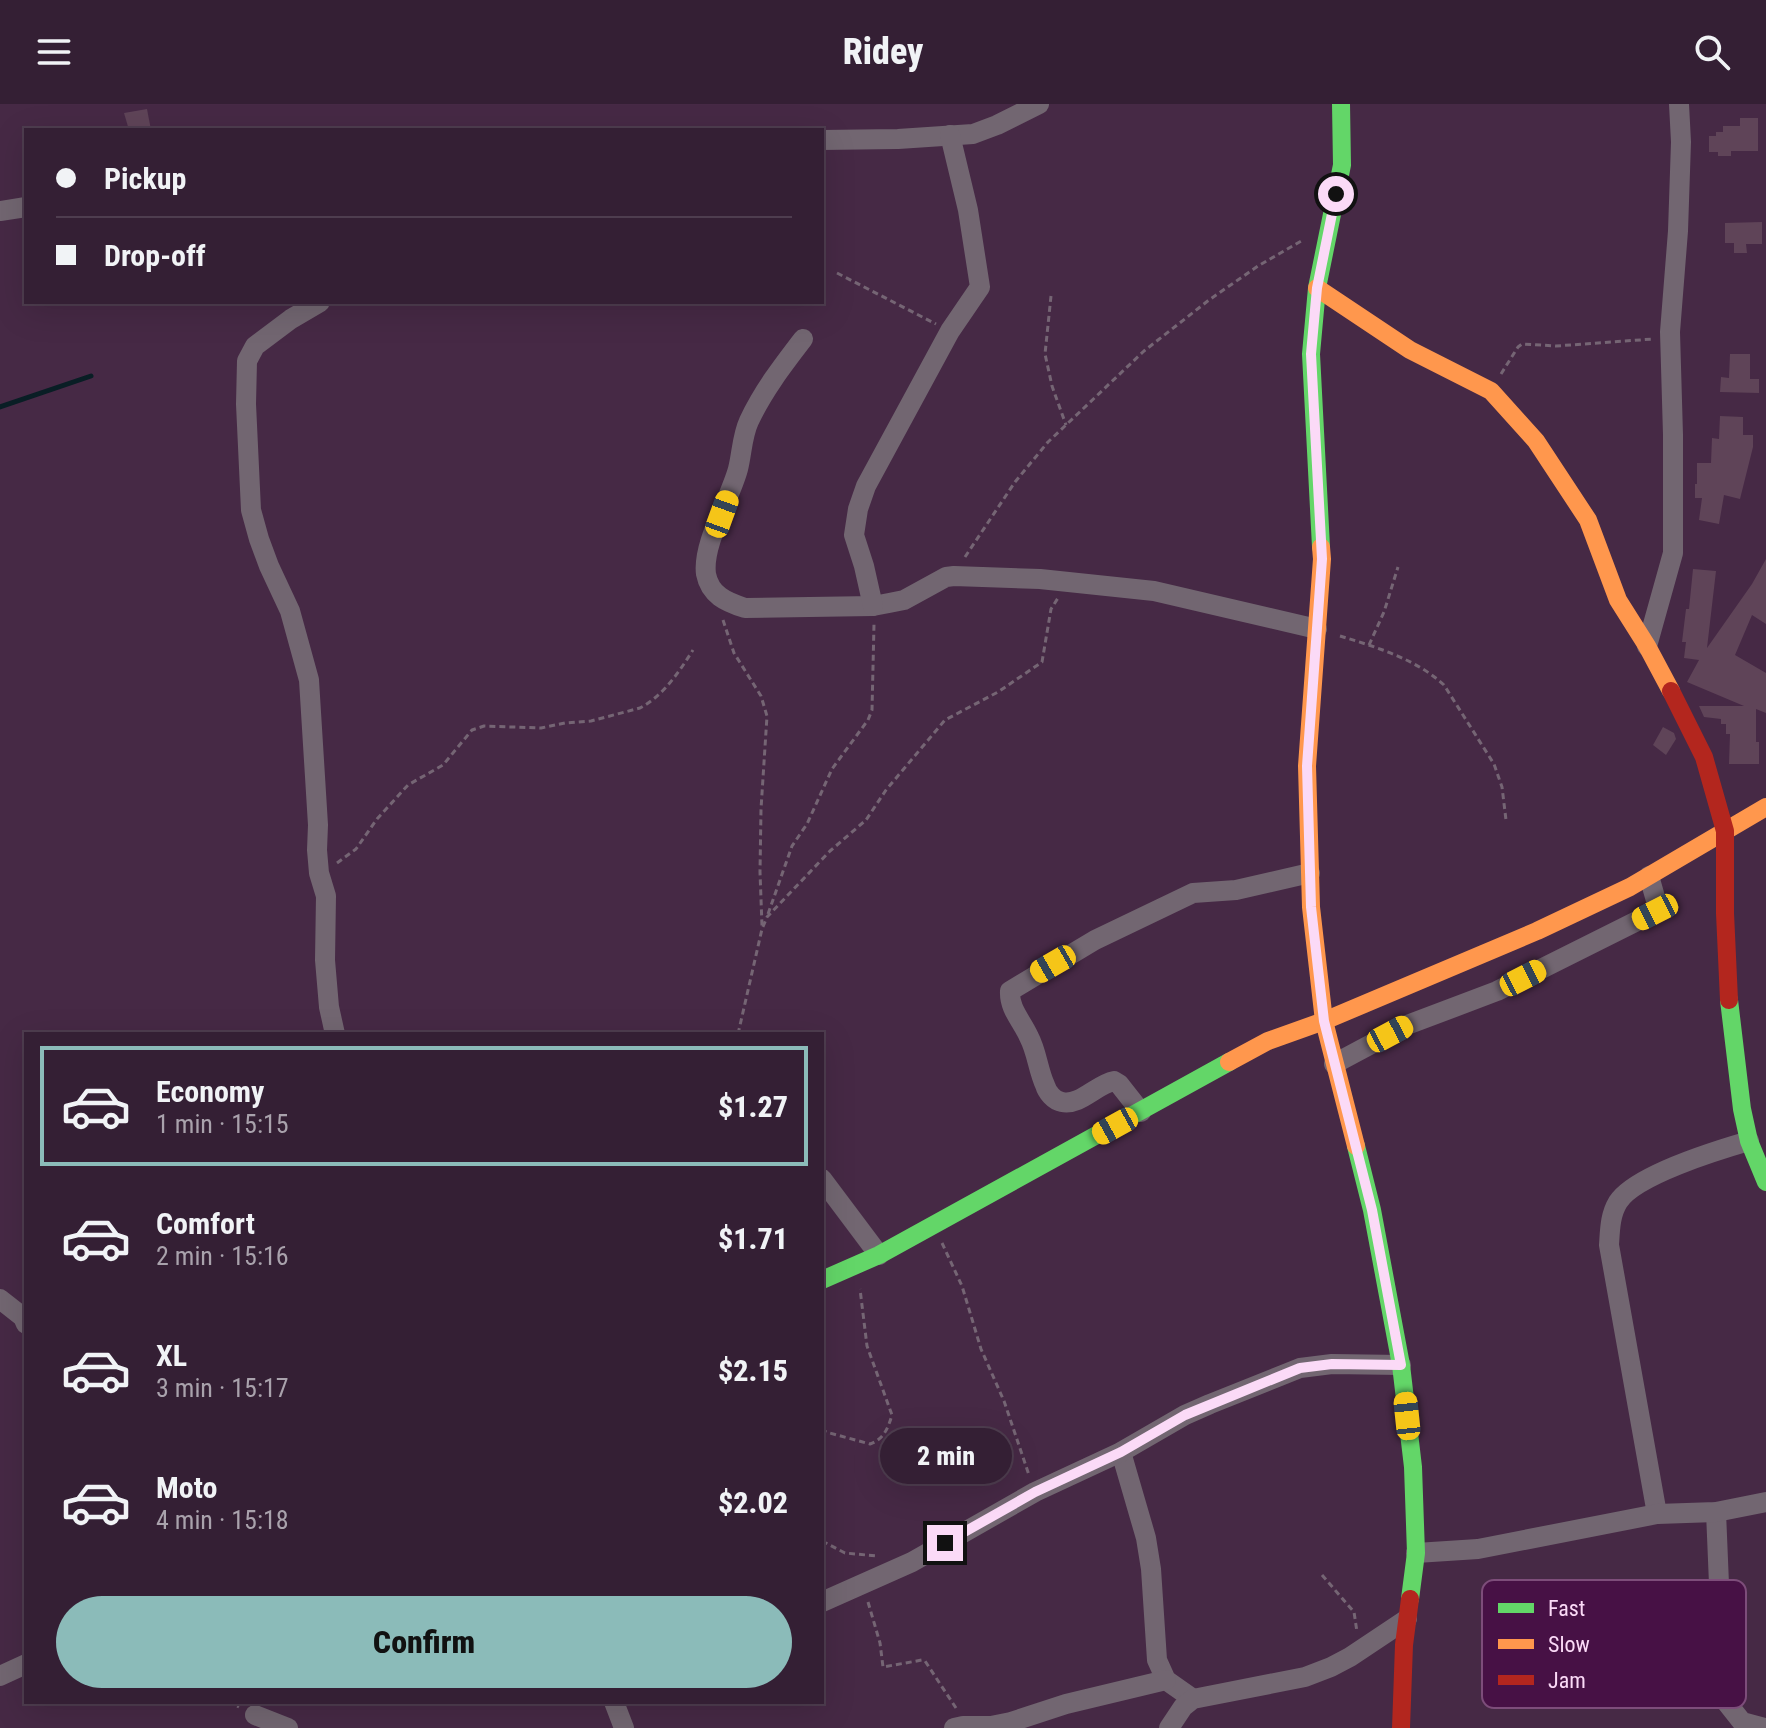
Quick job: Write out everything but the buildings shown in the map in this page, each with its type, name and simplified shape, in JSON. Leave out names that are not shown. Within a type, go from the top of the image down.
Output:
[{"type":"street","points":[[824,140],[973,134],[1039,104]]},
{"type":"street","points":[[1341,104],[1342,165],[1317,288],[1311,354],[1322,559],[1307,766],[1311,907],[1324,1021],[1372,1210],[1401,1365],[1413,1467],[1416,1553],[1407,1619],[1401,1728]]},
{"type":"street","points":[[1647,646],[1673,553],[1670,332],[1678,231],[1679,104]]},
{"type":"street","points":[[873,606],[855,542],[858,509],[866,486],[950,331],[979,290],[968,210],[950,135]]},
{"type":"street","points":[[0,211],[24,207]]},
{"type":"street","points":[[1317,288],[1420,356],[1491,391],[1536,441],[1581,508],[1618,600],[1647,646],[1704,757],[1725,831],[1728,989],[1742,1109],[1749,1141],[1766,1182]]},
{"type":"street","points":[[317,304],[291,319],[250,353],[246,404],[251,510],[259,539],[290,611],[309,680],[317,850],[326,896],[324,933],[329,1007],[335,1032]]},
{"type":"street","points":[[803,339],[773,380],[747,424],[738,469],[711,541],[706,572],[717,595],[726,602],[745,608],[873,606],[904,600],[946,577],[1040,579],[1154,591],[1317,629]]},
{"type":"street","points":[[824,1279],[879,1255],[1268,1041],[1324,1021],[1537,931],[1649,876],[1766,807]]},
{"type":"street","points":[[1141,1112],[1114,1081],[1076,1100],[1066,1103],[1057,1101],[1045,1088],[1030,1038],[1010,1003],[1010,991],[1095,940],[1193,893],[1236,890],[1310,873]]},
{"type":"street","points":[[1334,1064],[1407,1025],[1497,991],[1655,912],[1657,904],[1649,876]]},
{"type":"street","points":[[1657,1514],[1609,1245],[1610,1221],[1624,1195],[1650,1178],[1699,1156],[1749,1141]]},
{"type":"street","points":[[824,1182],[879,1255]]},
{"type":"street","points":[[0,1299],[24,1319]]},
{"type":"street","points":[[824,1601],[912,1562],[1035,1492],[1121,1452],[1185,1415],[1300,1368],[1332,1364],[1401,1365]]},
{"type":"street","points":[[1121,1452],[1146,1538],[1157,1660],[1166,1680],[1193,1699]]},
{"type":"street","points":[[1416,1553],[1478,1549],[1657,1514],[1716,1512],[1766,1502]]},
{"type":"street","points":[[1716,1512],[1719,1580]]},
{"type":"street","points":[[1169,1728],[1183,1707],[1193,1699],[1305,1677],[1350,1657],[1407,1619]]},
{"type":"street","points":[[961,1727],[1011,1722],[1066,1704],[1166,1680]]},
{"type":"street","points":[[615,1704],[624,1728]]},
{"type":"street","points":[[254,1715],[288,1728]]},
{"type":"street","points":[[1737,1725],[1765,1728]]},
{"type":"path","points":[[954,576],[1015,482],[1048,442],[1144,351],[1258,266],[1330,223]]},
{"type":"path","points":[[837,273],[950,331]]},
{"type":"path","points":[[1051,296],[1045,354],[1066,425]]},
{"type":"path","points":[[1491,391],[1522,344],[1556,346],[1640,341],[1652,340],[1670,332]]},
{"type":"path","points":[[1369,645],[1384,612],[1398,567]]},
{"type":"path","points":[[767,917],[830,851],[866,820],[886,790],[945,720],[998,692],[1042,662],[1051,609],[1058,597],[1075,582]]},
{"type":"path","points":[[738,1032],[762,929],[792,846],[807,824],[832,769],[872,710],[873,606]]},
{"type":"path","points":[[720,611],[734,653],[761,696],[766,710],[760,872],[762,929]]},
{"type":"path","points":[[1317,629],[1369,645],[1413,664],[1444,685],[1494,764],[1502,787],[1506,820]]},
{"type":"path","points":[[322,881],[335,864],[356,849],[404,788],[443,765],[472,730],[484,726],[541,728],[591,721],[640,708],[675,678],[693,650]]},
{"type":"path","points":[[934,1225],[962,1286],[981,1349],[1004,1401],[1035,1492]]},
{"type":"path","points":[[824,1433],[870,1444],[885,1435],[892,1415],[867,1346],[857,1265]]},
{"type":"path","points":[[824,1542],[845,1553],[887,1556],[912,1562]]},
{"type":"path","points":[[1322,1575],[1354,1612],[1363,1647]]},
{"type":"path","points":[[870,1582],[869,1608],[880,1643],[883,1667],[925,1661],[961,1727]]},
{"type":"waterway","points":[[0,407],[91,376]]},
{"type":"traffic: fast","points":[[1321,547],[1311,354],[1317,288],[1342,165],[1341,104]]},
{"type":"traffic: fast","points":[[1729,1000],[1742,1109],[1749,1141],[1766,1182]]},
{"type":"traffic: fast","points":[[824,1279],[879,1255],[1229,1062]]},
{"type":"traffic: fast","points":[[1356,1146],[1372,1210],[1401,1365],[1413,1467],[1416,1553],[1410,1599]]},
{"type":"traffic: slow","points":[[1317,288],[1410,350],[1491,391],[1536,441],[1588,520],[1618,600],[1671,691]]},
{"type":"traffic: slow","points":[[1321,547],[1307,766],[1311,907],[1324,1021],[1356,1146]]},
{"type":"traffic: slow","points":[[1229,1062],[1268,1041],[1324,1021],[1537,931],[1630,887],[1766,807]]},
{"type":"traffic: jam","points":[[1671,691],[1704,757],[1725,831],[1729,1000]]},
{"type":"traffic: jam","points":[[1401,1728],[1404,1645],[1410,1599]]},
{"type":"route","points":[[945,1543],[1035,1492],[1121,1452],[1185,1415],[1300,1368],[1332,1364],[1401,1365],[1372,1210],[1324,1021],[1311,907],[1307,766],[1322,559],[1311,354],[1317,288],[1336,194]]}]
